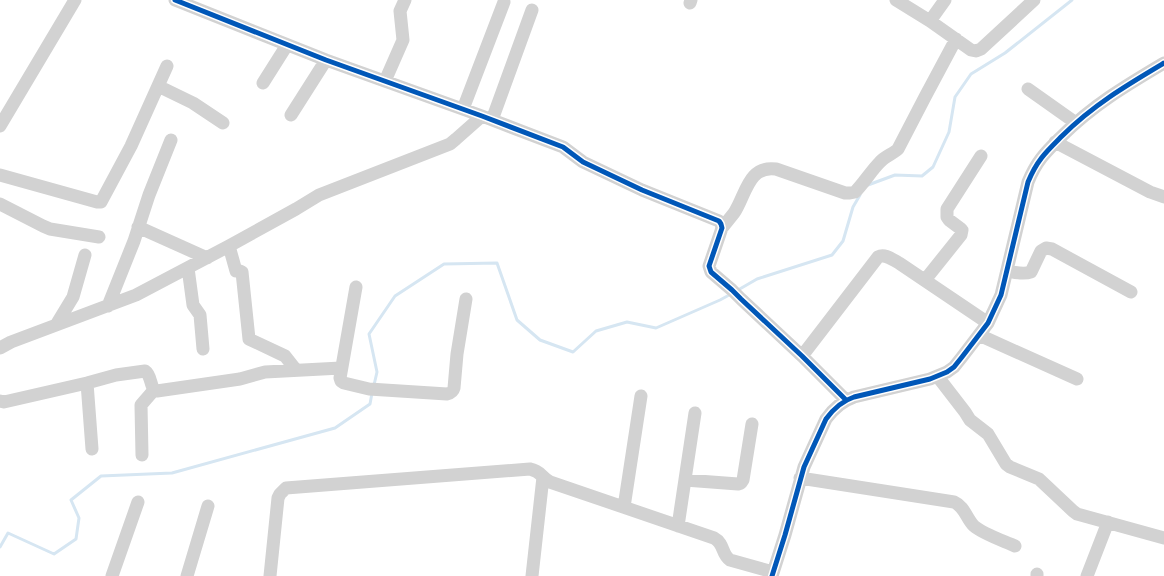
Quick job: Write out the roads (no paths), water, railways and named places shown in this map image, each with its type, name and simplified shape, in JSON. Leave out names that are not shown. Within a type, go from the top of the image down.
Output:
[{"type":"street","points":[[0,126],[75,0]]},
{"type":"street","points":[[175,0],[326,60],[464,109],[563,147],[583,162],[642,190],[719,221],[722,228]]},
{"type":"street","points":[[385,81],[403,40],[400,15],[401,8],[405,0]]},
{"type":"street","points":[[896,0],[930,21],[971,50],[976,51],[981,49],[1026,2]]},
{"type":"street","points":[[930,21],[944,0]]},
{"type":"street","points":[[464,109],[504,2]]},
{"type":"street","points":[[0,348],[11,342],[136,295],[207,258],[320,195],[418,155],[450,144],[487,118],[532,10]]},
{"type":"street","points":[[846,400],[802,356],[711,272],[709,266],[722,228],[734,212],[756,173],[769,168],[776,169],[845,193],[854,192],[880,162],[898,149],[956,40]]},
{"type":"street","points":[[263,83],[287,45]]},
{"type":"street","points":[[291,115],[326,60]]},
{"type":"street","points":[[270,576],[278,498],[286,488],[530,469],[539,472],[550,482],[718,540],[727,558],[730,560],[772,574],[786,535],[800,478],[826,419],[836,406],[846,400],[938,377],[954,366],[988,323],[1001,295],[1028,182],[1043,155],[1055,142],[1101,102],[1164,63]]},
{"type":"street","points":[[0,175],[101,202],[131,146],[167,66]]},
{"type":"street","points":[[158,86],[193,103],[223,124]]},
{"type":"street","points":[[1028,89],[1076,123]]},
{"type":"street","points":[[108,306],[171,140]]},
{"type":"street","points":[[1055,142],[1150,192],[1164,197]]},
{"type":"street","points":[[925,280],[961,235],[961,228],[947,217],[947,209],[981,156]]},
{"type":"street","points":[[0,204],[50,229],[99,237]]},
{"type":"street","points":[[138,227],[207,258]]},
{"type":"street","points":[[229,246],[236,271],[242,272],[249,339],[285,356],[296,370]]},
{"type":"street","points":[[1007,270],[1023,273],[1031,272],[1041,251],[1046,248],[1052,249],[1131,292]]},
{"type":"street","points":[[56,325],[73,297],[86,255]]},
{"type":"street","points":[[802,356],[881,255],[899,263],[988,323]]},
{"type":"street","points":[[188,268],[193,305],[200,315],[203,349]]},
{"type":"street","points":[[356,287],[340,378],[344,383],[369,389],[447,394],[453,391],[466,299]]},
{"type":"street","points":[[979,335],[1076,379]]},
{"type":"street","points":[[154,390],[157,392],[240,379],[265,372],[341,368]]},
{"type":"street","points":[[0,401],[4,402],[116,375],[145,371],[149,375],[154,390]]},
{"type":"street","points":[[938,377],[970,420],[988,434],[1006,464],[1010,467],[1039,479],[1077,514],[1164,538]]},
{"type":"street","points":[[87,383],[92,449]]},
{"type":"street","points":[[142,455],[141,405],[154,390]]},
{"type":"street","points":[[624,507],[641,396]]},
{"type":"street","points":[[678,526],[695,413]]},
{"type":"street","points":[[685,480],[741,483],[743,480],[752,424]]},
{"type":"street","points":[[532,576],[543,477]]},
{"type":"street","points":[[800,478],[954,502],[963,508],[971,523],[978,529],[1015,546]]},
{"type":"street","points":[[112,576],[138,502]]},
{"type":"street","points":[[187,576],[208,506]]},
{"type":"street","points":[[1087,576],[1108,522]]},
{"type":"waterway","points":[[868,185],[895,175],[922,176],[933,167],[949,132],[955,97],[971,74],[1005,53],[1072,0]]},
{"type":"waterway","points":[[738,290],[757,279],[832,255],[843,241],[853,207],[860,195]]},
{"type":"waterway","points":[[374,385],[377,372],[369,334],[395,296],[444,264],[497,263],[517,320],[540,340],[573,352],[596,331],[627,322],[656,328],[731,294]]},
{"type":"waterway","points":[[0,547],[8,533],[54,554],[76,539],[79,518],[71,500],[101,476],[172,473],[335,428],[370,404],[372,393]]}]
